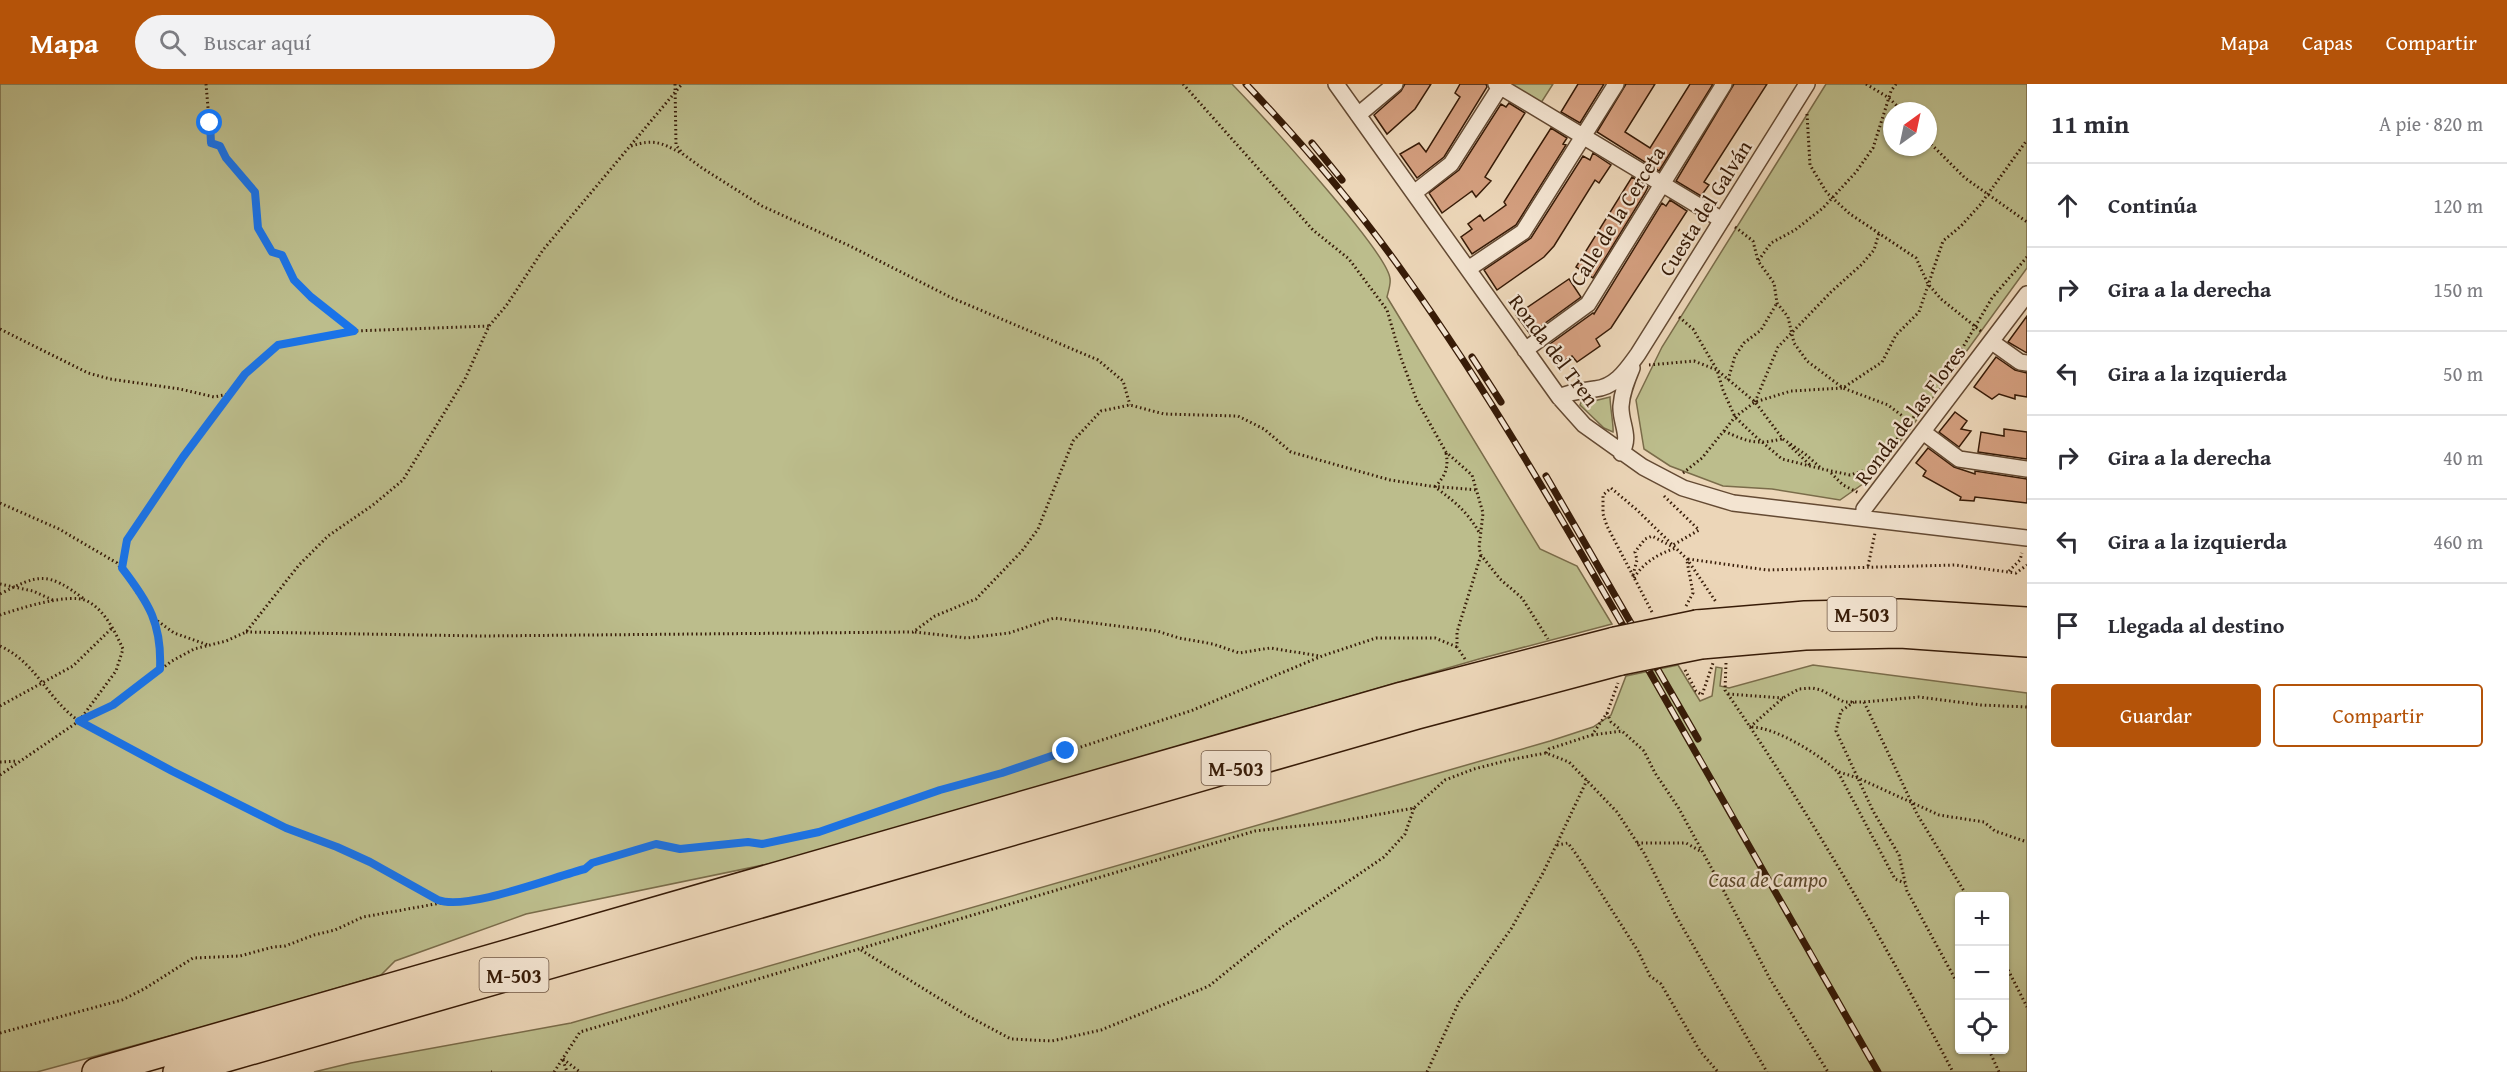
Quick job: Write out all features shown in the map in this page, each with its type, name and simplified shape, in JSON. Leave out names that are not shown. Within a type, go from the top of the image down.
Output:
[{"type":"highway","name":"M-503","points":[[177,1072],[1406,718],[1618,661],[1694,628],[1805,615],[1900,613],[2027,621]]},
{"type":"highway","name":"M-503","points":[[1694,628],[1805,636],[1900,634],[2027,643]]},
{"type":"highway","name":"M-503","points":[[96,1072],[1402,696],[1618,661]]},
{"type":"street","name":"Ronda del Tren","points":[[1336,84],[1559,397],[1584,425],[1621,453],[1670,482],[1733,503],[1871,518]]},
{"type":"street","points":[[1358,115],[1395,84]]},
{"type":"street","points":[[1468,269],[1523,232],[1616,84]]},
{"type":"street","name":"Calle de la Cerceta","points":[[1525,350],[1588,304],[1724,84]]},
{"type":"street","points":[[1414,193],[1452,164],[1498,85],[1722,220]]},
{"type":"street","name":"Cuesta del Galván","points":[[1621,453],[1626,447],[1622,397],[1635,361],[1806,86]]},
{"type":"street","name":"Ronda de las Flores","points":[[2023,538],[1871,518],[1864,510],[2027,294]]},
{"type":"street","points":[[1992,342],[2020,362],[2027,363]]},
{"type":"street","name":"Cuesta del Galván","points":[[1559,397],[1576,390],[1606,387],[1635,361]]},
{"type":"street","points":[[1923,432],[1959,459],[2027,469]]},
{"type":"path","points":[[207,84],[211,143],[220,146],[226,158],[255,192],[258,228],[272,252],[282,255],[294,280],[311,297],[354,331]]},
{"type":"path","points":[[675,84],[676,145],[682,154]]},
{"type":"path","points":[[246,632],[299,565],[328,536],[373,506],[403,480],[465,379],[489,326],[506,306],[543,250],[682,84]]},
{"type":"path","points":[[1183,84],[1313,230],[1349,259],[1387,310],[1417,401],[1446,452],[1472,476],[1483,513],[1480,535],[1481,555],[1457,632],[1457,647]]},
{"type":"path","points":[[1866,84],[1893,102]]},
{"type":"path","points":[[1758,261],[1771,243],[1795,230],[1833,197],[1856,172],[1873,148],[1889,98],[1896,84]]},
{"type":"path","points":[[1806,86],[1810,165],[1827,193],[1850,214],[1916,258],[1928,284],[1941,299],[1976,326],[1992,342]]},
{"type":"path","points":[[1670,482],[1702,458],[1735,417],[1755,402],[1791,391],[1843,388],[1882,362],[1896,335],[1919,312],[1943,241],[1961,226],[2011,165],[2027,140]]},
{"type":"path","points":[[629,146],[649,141],[660,143],[682,154],[762,206],[952,298],[1098,360],[1123,381],[1130,405]]},
{"type":"path","points":[[1937,150],[1965,178],[2027,222]]},
{"type":"path","points":[[1722,220],[1753,241],[1758,261],[1774,283],[1777,303],[1788,317],[1794,343],[1806,361],[1843,388],[1888,405],[1923,432]]},
{"type":"path","points":[[1755,402],[1778,347],[1862,264],[1874,250],[1879,233]]},
{"type":"path","points":[[1948,371],[1992,298],[2027,257]]},
{"type":"path","points":[[1728,381],[1735,356],[1744,343],[1761,330],[1777,303]]},
{"type":"path","points":[[1667,308],[1694,329],[1717,370],[1735,417],[1782,459],[1850,475],[1873,468],[1887,453]]},
{"type":"path","points":[[122,568],[127,540],[229,394],[245,374],[278,345],[354,331],[489,326]]},
{"type":"path","points":[[0,329],[88,373],[111,379],[180,389],[214,398],[229,394]]},
{"type":"path","points":[[1635,361],[1694,361],[1717,370],[1755,402],[1783,439],[1813,467]]},
{"type":"path","points":[[1893,445],[1923,404]]},
{"type":"path","points":[[913,632],[935,616],[976,599],[1010,565],[1038,529],[1073,441],[1101,411],[1130,405],[1164,414],[1238,416],[1264,429],[1291,452],[1390,480],[1435,487],[1478,490]]},
{"type":"path","points":[[1724,431],[1750,443],[1783,439],[1805,454],[1822,470]]},
{"type":"path","points":[[1435,487],[1443,479],[1448,465],[1446,452]]},
{"type":"path","points":[[1830,471],[1843,485],[1872,500]]},
{"type":"path","points":[[1435,487],[1471,516],[1480,535]]},
{"type":"path","points":[[1655,617],[1603,514],[1603,495],[1607,489],[1617,491],[1687,559],[1721,608]]},
{"type":"path","points":[[1634,576],[1648,561],[1699,530],[1667,499]]},
{"type":"path","points":[[0,503],[59,529],[117,563],[156,619],[174,633],[209,645]]},
{"type":"path","points":[[1868,566],[1871,518]]},
{"type":"path","points":[[1634,576],[1637,560],[1635,552],[1645,539],[1652,536],[1674,547]]},
{"type":"path","points":[[2007,572],[2015,566],[2022,555],[2023,538]]},
{"type":"path","points":[[1481,555],[1500,579],[1522,598],[1536,624],[1550,642],[1540,645]]},
{"type":"path","points":[[1687,559],[1767,570],[1955,565],[2016,573],[2027,565]]},
{"type":"path","points":[[1687,559],[1693,593],[1694,628]]},
{"type":"path","points":[[0,594],[27,580],[46,578],[65,585],[86,600],[100,612],[112,628],[123,649],[116,671],[79,721]]},
{"type":"path","points":[[0,584],[33,591],[57,601]]},
{"type":"path","points":[[0,615],[31,604],[86,600]]},
{"type":"path","points":[[154,614],[161,644],[160,669]]},
{"type":"path","points":[[0,774],[79,721],[113,705],[160,669],[194,649],[246,632],[481,636],[913,632],[967,638],[1009,633],[1054,618],[1157,631],[1179,638],[1213,644],[1239,653],[1270,648],[1322,656]]},
{"type":"path","points":[[0,706],[73,666],[112,628]]},
{"type":"path","points":[[0,1033],[122,1000],[193,958],[240,956],[273,946],[285,946],[335,930],[363,916],[453,903],[523,889],[585,869],[592,863],[656,844],[680,849],[748,842],[762,844],[819,832],[940,790],[1002,773],[1193,710],[1322,656],[1376,638],[1435,638],[1457,647],[1468,663]]},
{"type":"path","points":[[0,646],[25,662],[44,682],[68,714],[79,721],[286,828],[370,862],[444,903]]},
{"type":"path","points":[[1592,735],[1607,713],[1618,661]]},
{"type":"path","points":[[1681,664],[1696,692],[1702,695],[1713,661],[1726,663],[1725,690],[1884,946],[1953,1072]]},
{"type":"path","points":[[1750,727],[1783,698],[1799,689],[1812,688],[1844,702],[1919,697],[1981,705],[2027,707]]},
{"type":"path","points":[[1728,694],[1783,698]]},
{"type":"path","points":[[1854,702],[1840,711],[1836,730],[1873,812],[1899,855],[1907,891],[1955,981]]},
{"type":"path","points":[[1864,702],[1917,814],[1964,892]]},
{"type":"path","points":[[1607,713],[1611,722],[1644,751],[1704,853],[1770,979],[1828,1072]]},
{"type":"path","points":[[1750,727],[1761,727],[1803,748],[1827,761],[1838,772],[1896,879],[1905,884]]},
{"type":"path","points":[[1546,753],[1549,749],[1592,735],[1622,731]]},
{"type":"path","points":[[861,950],[966,1015],[1011,1039],[1052,1041],[1101,1030],[1209,986],[1282,927],[1384,857],[1405,834],[1414,808],[1445,780],[1474,769],[1546,753],[1569,762],[1617,812],[1637,843],[1682,926],[1767,1072]]},
{"type":"path","points":[[0,762],[18,761]]},
{"type":"path","points":[[1838,772],[1858,778],[1939,814],[1984,822],[1995,831],[2027,842]]},
{"type":"path","points":[[1427,1072],[1459,1002],[1511,929],[1556,845],[1587,779]]},
{"type":"path","points":[[554,1072],[580,1032],[1255,831],[1342,821],[1414,808]]},
{"type":"path","points":[[1556,845],[1568,843],[1576,854],[1638,951],[1650,976],[1661,984],[1700,1051],[1718,1072]]},
{"type":"path","points":[[1637,843],[1686,843],[1704,853]]},
{"type":"path","points":[[2009,972],[2027,1006]]},
{"type":"path","points":[[1991,1054],[1999,1072]]},
{"type":"path","points":[[563,1059],[567,1072]]},
{"type":"path","points":[[563,1059],[580,1072]]},
{"type":"green space","points":[[0,84],[1232,84],[1320,182],[1368,241],[1384,264],[1390,279],[1387,297],[1540,549],[1577,566],[1612,624],[1479,659],[778,862],[526,914],[395,961],[381,975],[232,1019],[37,1072],[0,1072]]},
{"type":"green space","points":[[1504,84],[1553,84],[1539,106]]},
{"type":"green space","points":[[1826,84],[2027,84],[2027,268],[1910,429],[1867,481],[1840,500],[1772,489],[1723,486],[1670,466],[1644,449],[1636,400],[1662,347]]},
{"type":"green space","points":[[1610,397],[1613,432],[1604,428],[1580,405],[1582,400],[1594,401]]},
{"type":"green space","name":"Casa de Campo","points":[[1678,665],[1700,701],[1712,696],[1716,667],[1722,668],[1720,686],[1729,688],[1813,665],[2027,693],[2027,1072],[314,1072],[351,1063],[571,1023],[1550,741],[1593,727],[1611,715],[1626,676]]},
{"type":"building","points":[[1405,84],[1431,84],[1415,109],[1387,134],[1374,115],[1401,91]]},
{"type":"building","points":[[1460,84],[1486,84],[1487,87],[1444,157],[1417,178],[1400,154],[1419,143],[1426,152],[1460,97],[1455,93]]},
{"type":"building","points":[[1578,84],[1604,84],[1580,123],[1561,112]]},
{"type":"building","points":[[1626,84],[1655,84],[1625,132],[1650,148],[1690,84],[1713,84],[1659,171],[1597,132]]},
{"type":"building","points":[[1734,84],[1767,84],[1704,182],[1709,185],[1701,196],[1676,181]]},
{"type":"building","points":[[1509,103],[1525,113],[1485,177],[1491,181],[1476,197],[1472,191],[1442,213],[1429,193],[1459,170],[1501,104],[1506,107]]},
{"type":"building","points":[[1551,128],[1567,138],[1563,144],[1566,145],[1516,225],[1472,254],[1461,237],[1472,229],[1468,224],[1480,215],[1484,221],[1506,205],[1504,202]]},
{"type":"building","points":[[1593,153],[1611,165],[1599,183],[1595,180],[1554,246],[1544,257],[1497,290],[1484,270],[1531,238],[1583,156],[1590,160]]},
{"type":"building","points":[[1632,177],[1648,187],[1593,278],[1576,267]]},
{"type":"building","points":[[1670,200],[1687,211],[1611,328],[1596,339],[1600,346],[1577,362],[1572,356],[1561,363],[1550,344],[1594,314],[1662,203],[1666,206]]},
{"type":"building","points":[[1569,279],[1581,297],[1530,334],[1516,315]]},
{"type":"building","points":[[2027,316],[2027,353],[2008,342]]},
{"type":"building","points":[[1996,357],[2015,370],[2027,373],[2027,397],[2015,395],[2015,399],[1999,394],[1992,399],[1974,387]]},
{"type":"building","points":[[1955,412],[1967,421],[1961,429],[1971,431],[1959,447],[1939,432]]},
{"type":"building","points":[[2004,429],[2027,432],[2027,459],[1978,452],[1981,432],[2004,436]]},
{"type":"building","points":[[1928,448],[1954,467],[1975,474],[1975,471],[2027,479],[2027,503],[1975,497],[1974,501],[1960,500],[1961,497],[1923,476],[1926,471],[1916,463]]},
{"type":"railway","points":[[1246,84],[1309,153],[1368,225],[1469,369],[1587,563],[1878,1072]]},
{"type":"railway","points":[[1312,143],[1342,180]]},
{"type":"railway","points":[[1472,357],[1501,402]]},
{"type":"railway","points":[[1546,476],[1698,739]]},
{"type":"route","points":[[210,123],[211,143],[220,146],[226,158],[255,192],[258,228],[272,252],[282,255],[294,280],[311,297],[354,331],[278,345],[245,374],[183,457],[127,540],[122,568],[154,614],[161,644],[160,669],[113,705],[79,721],[140,755],[286,828],[370,862],[444,903],[523,889],[585,869],[592,863],[656,844],[680,849],[748,842],[762,844],[819,832],[940,790],[1002,773],[1066,751]]}]
